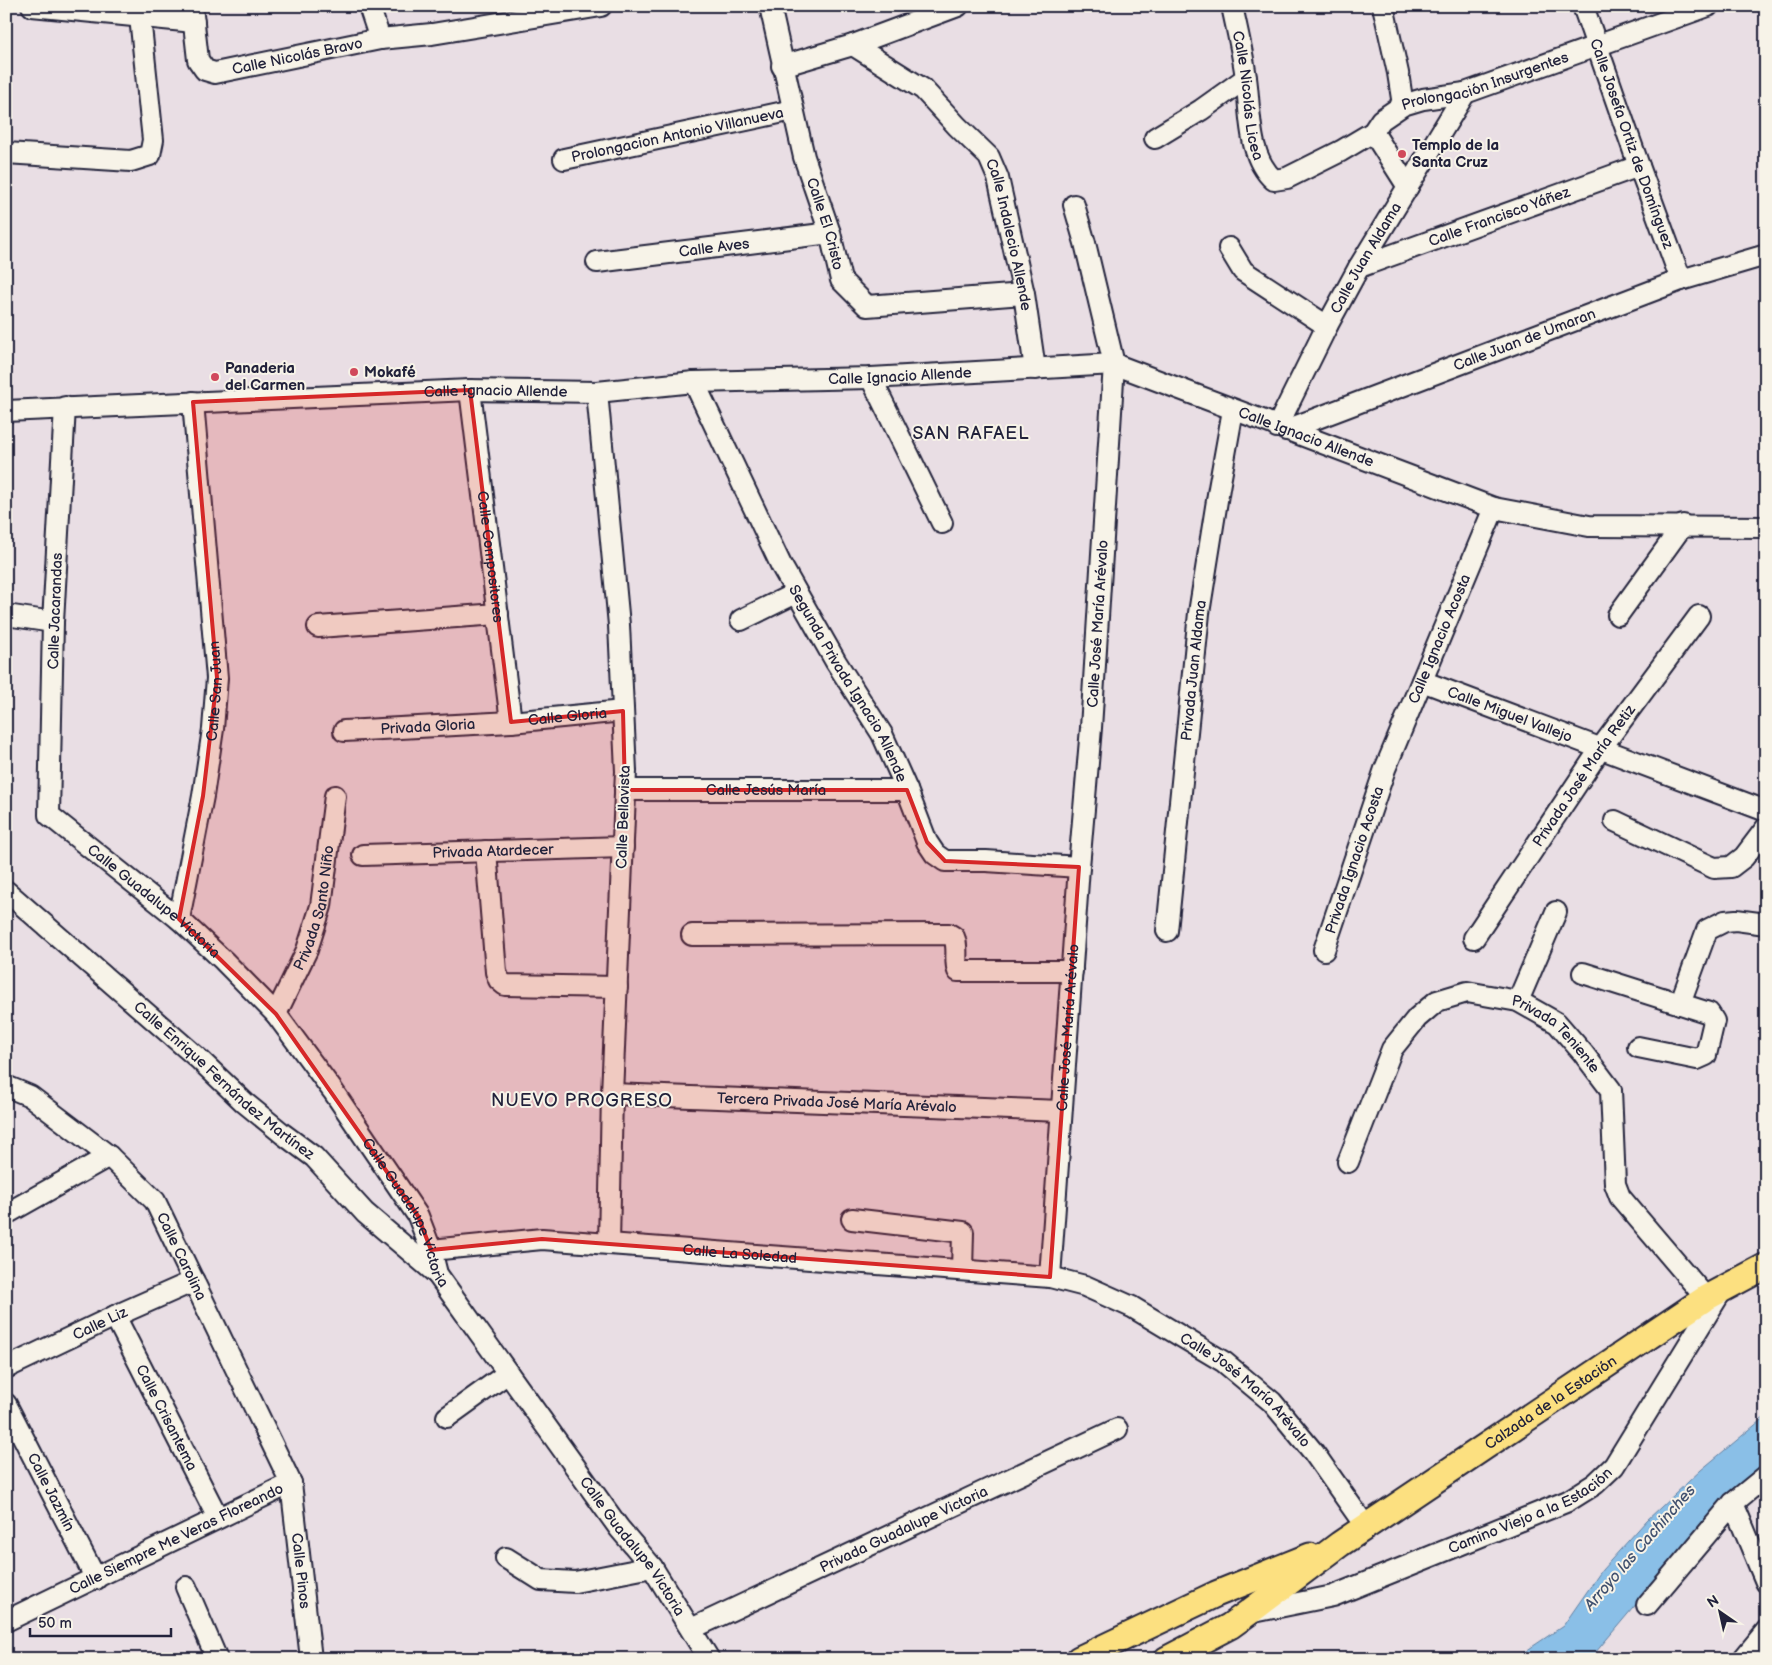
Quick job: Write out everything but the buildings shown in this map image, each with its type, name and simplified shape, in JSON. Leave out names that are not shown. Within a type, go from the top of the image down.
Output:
[{"type":"main road","name":"Calzada de la Estación","points":[[1169,1658],[1239,1620],[1340,1544],[1714,1294],[1766,1266]]},
{"type":"main road","name":"Calzada de la Estación","points":[[1079,1659],[1216,1594],[1340,1544]]},
{"type":"main road","points":[[1216,1594],[1225,1603],[1230,1614],[1239,1620]]},
{"type":"street","name":"Calle Nicolás Bravo","points":[[32,6],[140,17],[193,14],[198,60],[205,70],[216,73],[380,38],[432,34],[601,6]]},
{"type":"street","points":[[369,6],[380,38]]},
{"type":"street","name":"Calle El Cristo","points":[[770,6],[804,157],[830,233],[841,280],[867,306],[1024,294]]},
{"type":"street","points":[[782,66],[853,45],[958,6]]},
{"type":"street","name":"Calle Nicolás Licea","points":[[1232,6],[1246,78],[1254,142],[1260,161],[1274,180]]},
{"type":"street","points":[[1383,6],[1403,105]]},
{"type":"street","name":"Calle Josefa Ortiz de Domínguez","points":[[1583,6],[1681,280]]},
{"type":"street","name":"Prolongación Insurgentes","points":[[1274,180],[1287,178],[1373,132],[1381,120],[1403,105],[1424,98],[1465,93],[1708,6]]},
{"type":"street","points":[[6,154],[131,161],[150,155],[153,140],[140,17]]},
{"type":"street","name":"Calle Indalecio Allende","points":[[853,45],[923,89],[957,126],[990,157],[998,178],[1024,294],[1035,369]]},
{"type":"street","points":[[1155,138],[1201,110],[1246,78]]},
{"type":"street","name":"Calle Juan Aldama","points":[[1281,429],[1327,326],[1359,266],[1465,93]]},
{"type":"street","name":"Prolongacion Antonio Villanueva","points":[[564,159],[792,110]]},
{"type":"street","points":[[1373,132],[1408,188]]},
{"type":"street","name":"Calle Francisco Yáñez","points":[[1359,266],[1639,166]]},
{"type":"street","name":"Calle José María Arévalo","points":[[1074,206],[1085,243],[1114,364],[1091,728],[1079,867],[1050,1277],[1085,1286],[1132,1306],[1224,1362],[1272,1402],[1314,1453],[1366,1527]]},
{"type":"street","name":"Calle Aves","points":[[597,262],[830,233]]},
{"type":"street","points":[[1229,248],[1244,271],[1327,326]]},
{"type":"street","name":"Calle Juan de Umaran","points":[[1281,429],[1681,280],[1766,255]]},
{"type":"street","name":"Calle Ignacio Allende","points":[[6,411],[470,390],[597,392],[694,382],[871,378],[1114,364],[1281,429],[1494,508],[1589,526],[1766,527]]},
{"type":"street","points":[[871,378],[942,523]]},
{"type":"street","name":"Segunda Privada Ignacio Allende","points":[[694,382],[781,565],[836,662],[882,734],[908,790],[927,842],[935,854],[945,861],[986,861],[1079,867]]},
{"type":"street","name":"Calle Compositores","points":[[470,390],[511,722]]},
{"type":"street","name":"Calle Bellavista","points":[[597,392],[618,625],[626,770],[612,1094],[609,1244]]},
{"type":"street","name":"Calle San Juan","points":[[179,919],[203,796],[217,678],[193,402]]},
{"type":"street","name":"Calle Jacarandas","points":[[49,815],[53,622],[65,407]]},
{"type":"street","name":"Privada Juan Aldama","points":[[1167,931],[1199,613],[1233,410]]},
{"type":"street","name":"Calle Ignacio Acosta","points":[[1385,769],[1494,508]]},
{"type":"street","points":[[1618,615],[1683,526]]},
{"type":"street","points":[[741,620],[796,593]]},
{"type":"street","points":[[318,627],[498,614]]},
{"type":"street","points":[[6,615],[53,622]]},
{"type":"street","name":"Privada José María Retiz","points":[[1474,938],[1602,748],[1699,616]]},
{"type":"street","name":"Calle Miguel Vallejo","points":[[1422,680],[1766,811]]},
{"type":"street","name":"Calle Gloria","points":[[511,722],[622,711]]},
{"type":"street","name":"Privada Gloria","points":[[344,731],[511,722]]},
{"type":"street","name":"Privada Ignacio Acosta","points":[[1324,950],[1385,769]]},
{"type":"street","name":"Calle Jesús María","points":[[625,790],[908,790]]},
{"type":"street","name":"Privada Santo Niño","points":[[276,1014],[307,950],[321,906],[335,796]]},
{"type":"street","name":"Calle Guadalupe Victoria","points":[[49,815],[179,919],[224,960],[276,1014],[333,1091],[418,1216],[431,1250],[437,1274],[619,1528],[652,1567],[709,1659]]},
{"type":"street","points":[[1615,821],[1714,868],[1731,867],[1744,857],[1766,828]]},
{"type":"street","name":"Privada Atardecer","points":[[363,855],[623,847]]},
{"type":"street","points":[[486,851],[496,972],[499,980],[504,985],[617,987]]},
{"type":"street","name":"Calle Enrique Fernández Martínez","points":[[6,891],[200,1060],[244,1103],[314,1157],[366,1213],[437,1274]]},
{"type":"street","points":[[1518,1001],[1556,912]]},
{"type":"street","points":[[1680,1004],[1707,930],[1725,921],[1736,920],[1766,924]]},
{"type":"street","points":[[692,935],[949,934],[954,937],[956,943],[956,966],[958,971],[1072,971]]},
{"type":"street","points":[[1583,973],[1709,1013],[1714,1021],[1706,1055],[1697,1060],[1638,1047]]},
{"type":"street","name":"Privada Teniente","points":[[1348,1162],[1392,1049],[1418,1018],[1438,1001],[1467,992],[1518,1001],[1557,1023],[1611,1090],[1615,1184],[1620,1197],[1714,1294]]},
{"type":"street","name":"Calle Carolina","points":[[6,1086],[30,1096],[110,1156],[155,1201],[292,1483]]},
{"type":"street","name":"Tercera Privada José María Arévalo","points":[[612,1094],[1061,1111]]},
{"type":"street","points":[[6,1214],[110,1156]]},
{"type":"street","points":[[852,1219],[963,1232],[962,1270]]},
{"type":"street","name":"Calle La Soledad","points":[[431,1250],[542,1239],[1050,1277]]},
{"type":"street","name":"Calle Liz","points":[[6,1368],[194,1281]]},
{"type":"street","name":"Camino Viejo a la Estación","points":[[1239,1620],[1333,1596],[1568,1501],[1595,1484],[1614,1466],[1714,1294]]},
{"type":"street","name":"Calle Crisantema","points":[[115,1316],[218,1518]]},
{"type":"street","points":[[447,1417],[508,1373]]},
{"type":"street","name":"Calle Jazmín","points":[[6,1404],[96,1579]]},
{"type":"street","name":"Privada Guadalupe Victoria","points":[[691,1629],[1117,1429]]},
{"type":"street","points":[[1647,1604],[1733,1503],[1766,1476]]},
{"type":"street","name":"Calle Siempre Me Veras Floreando","points":[[6,1621],[292,1483]]},
{"type":"street","name":"Calle Pinos","points":[[292,1483],[311,1659]]},
{"type":"street","points":[[1733,1503],[1766,1582]]},
{"type":"street","points":[[506,1558],[540,1580],[558,1582],[575,1582],[652,1567]]},
{"type":"street","points":[[186,1587],[217,1659]]},
{"type":"street","points":[[1743,1659],[1766,1631]]},
{"type":"highlighted area","points":[[470,390],[511,722],[623,711],[625,790],[907,790],[927,842],[945,861],[1079,867],[1050,1277],[542,1239],[431,1250],[418,1216],[276,1014],[179,919],[203,796],[217,678],[193,402]]},
{"type":"water","name":"Arroyo las Cachinches","points":[[1766,1416],[1766,1466],[1728,1495],[1590,1659],[1514,1659],[1563,1626],[1602,1570],[1647,1520],[1701,1470]]},
{"type":"place","name":"Templo de la Santa Cruz","points":[[1402,154]]},
{"type":"place","name":"Mokafé","points":[[354,372]]},
{"type":"place","name":"Panaderia del Carmen","points":[[215,377]]},
{"type":"district","name":"SAN RAFAEL","points":[[971,433]]},
{"type":"district","name":"NUEVO PROGRESO","points":[[582,1100]]}]
